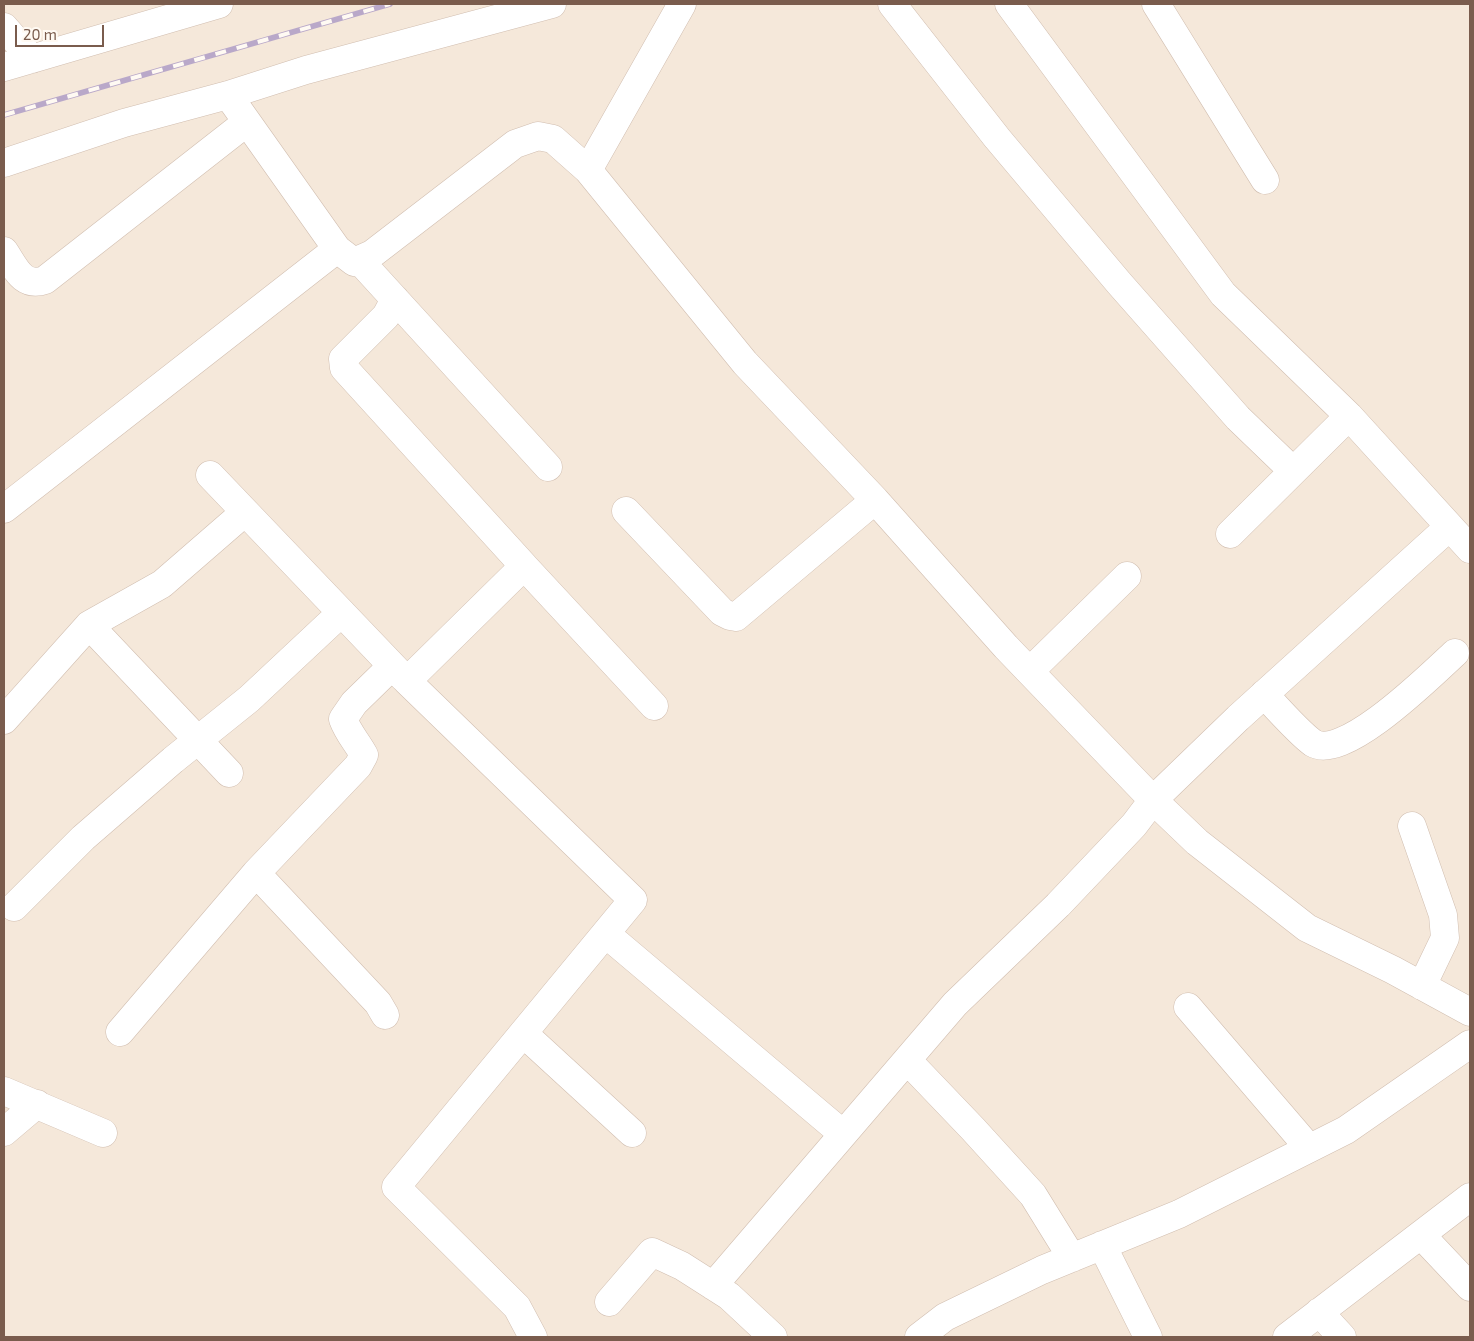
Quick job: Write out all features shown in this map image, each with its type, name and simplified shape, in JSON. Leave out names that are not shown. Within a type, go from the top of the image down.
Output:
[{"type":"street","points":[[4,163],[124,123],[228,95],[306,70],[485,20],[552,4]]},
{"type":"street","points":[[588,170],[681,4]]},
{"type":"street","points":[[892,4],[997,138],[1119,284],[1238,418],[1292,470]]},
{"type":"street","points":[[1009,4],[1223,294],[1349,416],[1470,549]]},
{"type":"street","points":[[1156,4],[1265,180]]},
{"type":"street","points":[[4,67],[204,6]]},
{"type":"street","points":[[4,27],[32,59]]},
{"type":"street","points":[[228,95],[349,255],[395,298],[548,468]]},
{"type":"street","points":[[4,251],[21,277],[28,282],[37,283],[45,280],[247,122]]},
{"type":"street","points":[[4,509],[349,255],[516,144],[538,136],[552,139],[588,170],[744,364],[875,500],[1030,671],[1153,800],[1197,842],[1308,928],[1470,1012]]},
{"type":"street","points":[[395,298],[386,316],[343,359],[344,368],[654,706]]},
{"type":"street","points":[[1230,534],[1292,470],[1349,416]]},
{"type":"street","points":[[210,474],[400,673],[633,900],[396,1187],[517,1307],[533,1337]]},
{"type":"street","points":[[626,511],[722,612],[736,617],[875,500]]},
{"type":"street","points":[[4,720],[90,625],[162,584],[245,512]]},
{"type":"street","points":[[713,1286],[955,1004],[1058,905],[1134,825],[1153,800],[1264,694],[1449,527]]},
{"type":"street","points":[[120,1032],[256,873],[358,766],[364,755],[358,742],[347,731],[343,719],[354,703],[400,673],[524,566]]},
{"type":"street","points":[[1030,671],[1127,576]]},
{"type":"street","points":[[14,907],[83,838],[197,740],[249,699],[342,613]]},
{"type":"street","points":[[90,625],[229,773]]},
{"type":"street","points":[[1264,694],[1314,744],[1329,746],[1355,736],[1385,714],[1455,653]]},
{"type":"street","points":[[1412,826],[1443,915],[1445,938],[1422,986]]},
{"type":"street","points":[[256,873],[378,1003],[385,1015]]},
{"type":"street","points":[[606,934],[843,1134]]},
{"type":"street","points":[[1188,1007],[1309,1148]]},
{"type":"street","points":[[524,1033],[632,1133]]},
{"type":"street","points":[[919,1337],[945,1316],[1072,1258],[1179,1214],[1346,1130],[1470,1044]]},
{"type":"street","points":[[907,1060],[974,1129],[1033,1195],[1072,1258]]},
{"type":"street","points":[[4,1091],[103,1133]]},
{"type":"street","points":[[4,1132],[37,1104]]},
{"type":"street","points":[[1287,1337],[1470,1197]]},
{"type":"street","points":[[1421,1235],[1470,1288]]},
{"type":"street","points":[[1102,1245],[1148,1337]]},
{"type":"street","points":[[609,1302],[652,1252],[682,1266],[729,1296],[773,1337]]},
{"type":"street","points":[[1319,1312],[1342,1337]]},
{"type":"shaded area","points":[[4,4],[1470,4],[1470,1337],[4,1337]]},
{"type":"railway","points":[[4,115],[390,4]]}]
